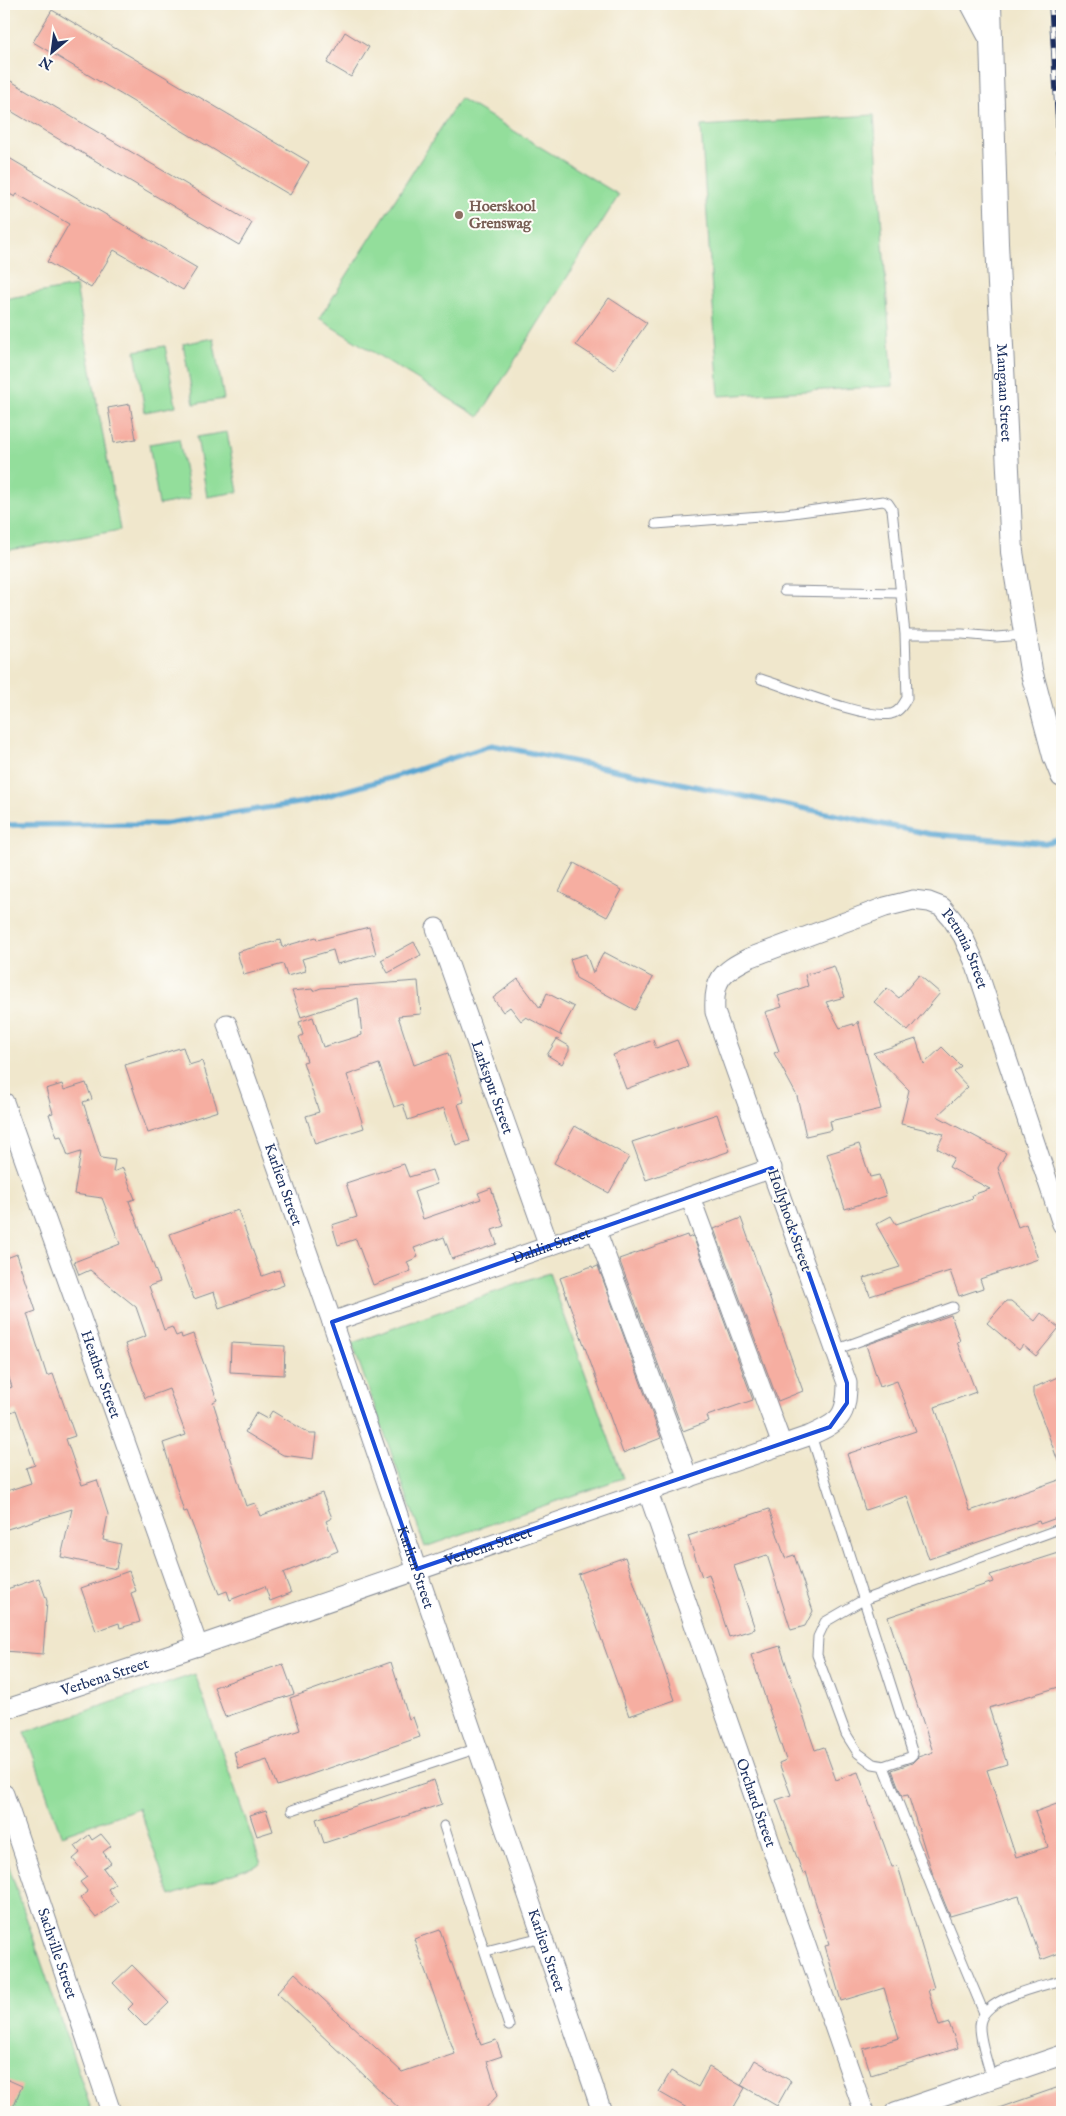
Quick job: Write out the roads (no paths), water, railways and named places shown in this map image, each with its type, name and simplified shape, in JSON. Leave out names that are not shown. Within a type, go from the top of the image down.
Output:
[{"type":"street","points":[[972,4],[992,42]]},
{"type":"street","name":"Mangaan Street","points":[[990,4],[997,243],[1012,552],[1032,670],[1048,737],[1062,776]]},
{"type":"street","name":"Petunia Street","points":[[715,1012],[714,994],[716,983],[723,973],[748,958],[885,907],[913,900],[929,902],[942,907],[959,930],[975,963],[1062,1224]]},
{"type":"street","name":"Larkspur Street","points":[[436,928],[549,1246]]},
{"type":"street","name":"Hollyhock Street","points":[[715,1012],[847,1383],[847,1403],[842,1414],[830,1427]]},
{"type":"street","name":"Karlien Street","points":[[227,1024],[332,1322],[602,2112]]},
{"type":"street","name":"Heather Street","points":[[4,1102],[198,1646]]},
{"type":"street","name":"Dahlia Street","points":[[332,1322],[772,1168]]},
{"type":"street","points":[[690,1197],[782,1446]]},
{"type":"street","points":[[596,1230],[688,1478]]},
{"type":"street","name":"Verbena Street","points":[[4,1710],[198,1646],[648,1492],[811,1436],[830,1427]]},
{"type":"street","name":"Orchard Street","points":[[648,1492],[864,2112]]},
{"type":"street","name":"Sachville Street","points":[[4,1794],[111,2112]]},
{"type":"street","points":[[895,2112],[931,2107],[992,2080],[1062,2056]]},
{"type":"lane","points":[[656,524],[785,514],[883,501],[888,503],[892,509],[904,634],[907,698],[902,707],[892,714],[877,714],[849,708],[761,679]]},
{"type":"lane","points":[[784,591],[901,594]]},
{"type":"lane","points":[[904,634],[962,634],[996,637],[1025,635]]},
{"type":"lane","points":[[835,1350],[953,1307]]},
{"type":"lane","points":[[811,1436],[863,1600],[913,1754],[910,1758],[885,1766],[874,1764],[858,1753],[846,1734],[817,1655],[818,1637],[825,1622],[863,1600],[1062,1528]]},
{"type":"lane","points":[[292,1810],[478,1748]]},
{"type":"lane","points":[[885,1766],[934,1896],[984,2013]]},
{"type":"lane","points":[[444,1826],[509,2026]]},
{"type":"lane","points":[[486,1952],[542,1937]]},
{"type":"lane","points":[[992,2080],[980,2027],[984,2013],[995,2002],[1062,1980]]},
{"type":"waterway","points":[[4,825],[163,824],[305,802],[397,776],[492,745],[930,834],[1045,843],[1062,838]]},
{"type":"railway","points":[[1051,4],[1062,193]]},
{"type":"place","name":"Hoerskool Grenswag","points":[[459,215]]}]
